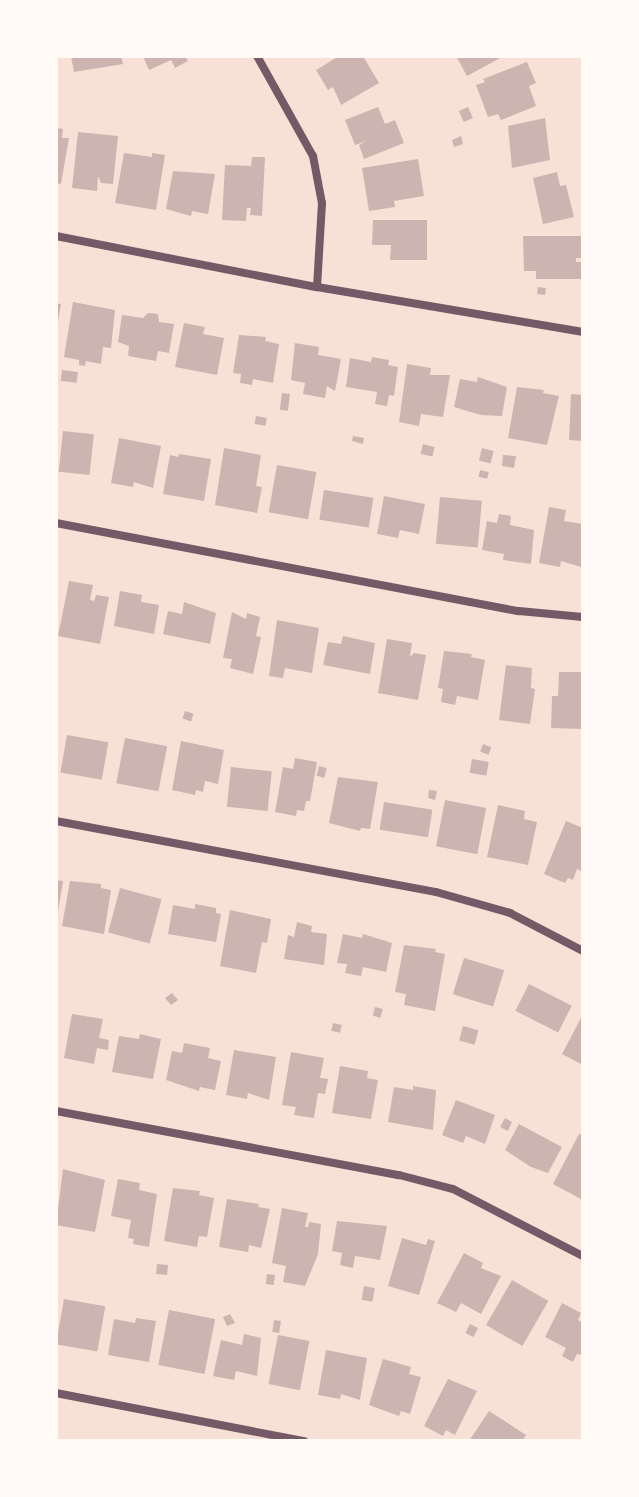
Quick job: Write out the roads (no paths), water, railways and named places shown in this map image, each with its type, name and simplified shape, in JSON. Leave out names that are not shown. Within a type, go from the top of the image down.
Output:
[{"type":"street","points":[[257,56],[313,156],[322,203],[317,287]]},
{"type":"street","points":[[56,236],[317,287],[583,332]]},
{"type":"street","points":[[56,523],[519,611],[583,617]]},
{"type":"street","points":[[56,821],[436,892],[510,913],[583,951]]},
{"type":"street","points":[[56,1111],[399,1175],[453,1189],[583,1256]]},
{"type":"street","points":[[56,1393],[304,1441]]}]
